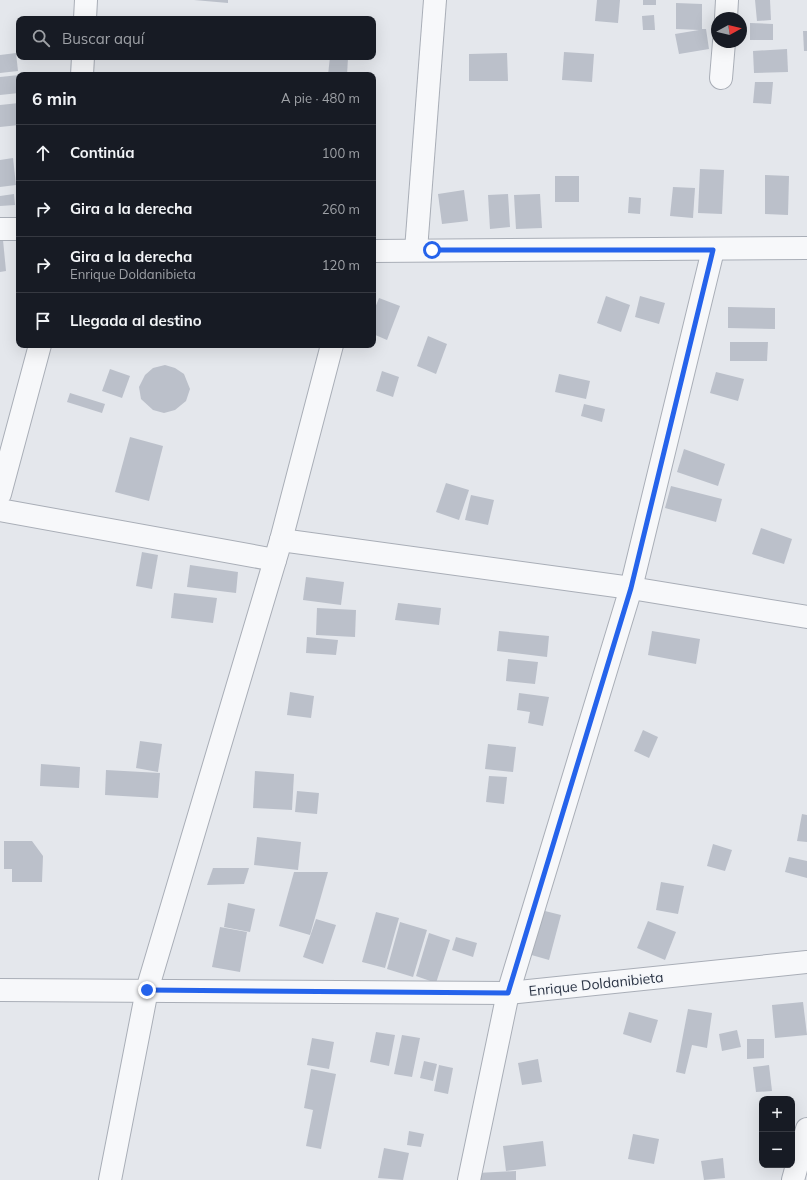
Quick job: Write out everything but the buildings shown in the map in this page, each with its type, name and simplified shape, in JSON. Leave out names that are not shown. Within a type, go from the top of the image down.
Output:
[{"type":"street","points":[[85,16],[86,0]]},
{"type":"street","points":[[416,250],[435,0]]},
{"type":"street","points":[[726,12],[727,0]]},
{"type":"street","points":[[722,78],[724,48]]},
{"type":"street","points":[[82,72],[83,60]]},
{"type":"street","points":[[0,229],[16,229]]},
{"type":"street","points":[[376,251],[713,250],[807,248]]},
{"type":"street","points":[[469,1180],[508,993],[631,588],[713,250]]},
{"type":"street","points":[[0,494],[39,348]]},
{"type":"street","points":[[110,1180],[147,990],[281,540],[331,348]]},
{"type":"street","points":[[0,510],[275,560]]},
{"type":"street","points":[[281,540],[631,588],[807,617]]},
{"type":"street","name":"Enrique Doldanibieta","points":[[0,990],[508,993],[807,962]]},
{"type":"street","points":[[793,1180],[807,1129]]},
{"type":"route","points":[[147,990],[508,993],[631,588],[713,250],[432,250]]}]
